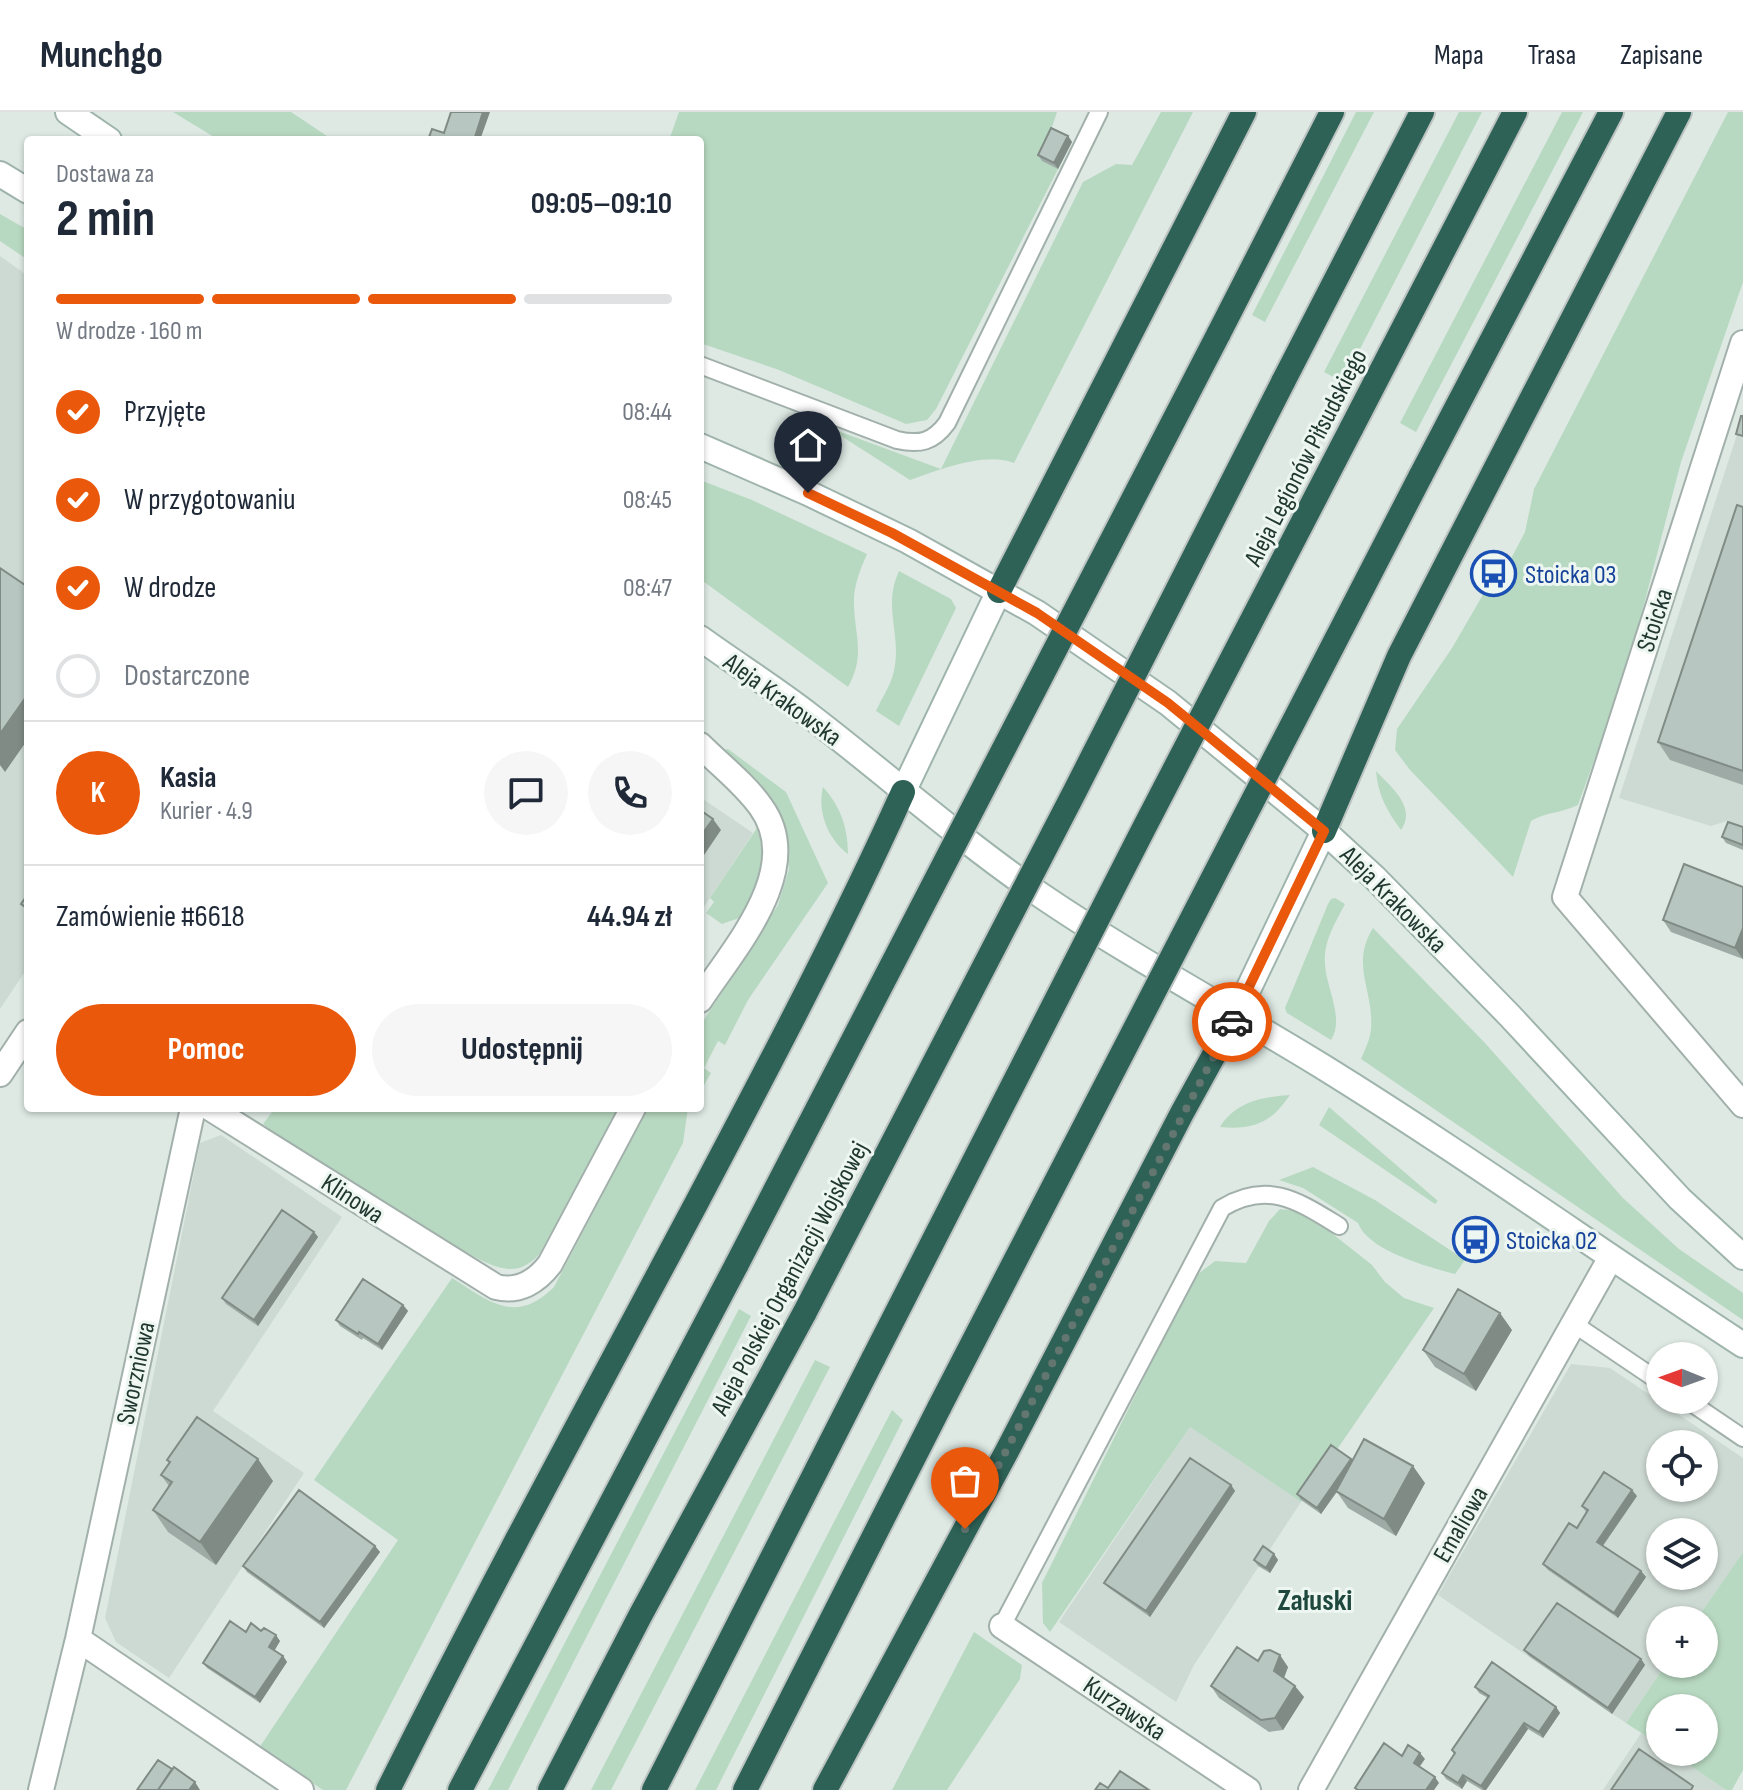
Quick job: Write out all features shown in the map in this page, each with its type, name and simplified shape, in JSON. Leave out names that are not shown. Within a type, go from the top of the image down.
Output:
[{"type":"highway","points":[[999,591],[1244,112]]},
{"type":"highway","points":[[460,1790],[737,1264],[1332,112]]},
{"type":"highway","name":"Aleja Legionów Piłsudskiego","points":[[1075,791],[1422,112]]},
{"type":"highway","name":"Aleja Legionów Piłsudskiego","points":[[654,1790],[1144,828],[1515,112]]},
{"type":"highway","points":[[745,1790],[940,1406],[1611,112]]},
{"type":"highway","points":[[1324,831],[1399,656],[1679,112]]},
{"type":"highway","name":"Aleja Polskiej Organizacji Wojskowej","points":[[550,1790],[640,1616],[805,1312],[1075,791]]},
{"type":"highway","points":[[388,1790],[442,1682],[753,1095],[859,888],[903,792]]},
{"type":"highway","points":[[825,1790],[1007,1451],[1177,1121],[1235,1017]]},
{"type":"street","points":[[68,112],[103,136]]},
{"type":"street","points":[[0,174],[24,189]]},
{"type":"street","name":"Stoicka","points":[[1743,343],[1565,897],[1743,1105]]},
{"type":"street","name":"Aleja Krakowska","points":[[704,448],[892,533],[999,591],[1037,613],[1168,703],[1324,831],[1418,921],[1680,1199],[1743,1257]]},
{"type":"street","points":[[903,792],[999,591]]},
{"type":"street","name":"Aleja Krakowska","points":[[704,641],[808,714],[903,792],[1038,894],[1235,1017],[1320,1065],[1503,1183],[1610,1259],[1743,1345]]},
{"type":"street","points":[[704,749],[760,805],[777,839],[771,883],[762,904],[704,994]]},
{"type":"street","points":[[1235,1017],[1324,831]]},
{"type":"street","points":[[0,1074],[24,1038]]},
{"type":"street","name":"Sworzniowa","points":[[41,1790],[78,1639],[192,1112]]},
{"type":"street","name":"Klinowa","points":[[216,1112],[496,1287],[504,1289],[519,1287],[542,1275],[631,1112]]},
{"type":"street","name":"Emaliowa","points":[[1311,1790],[1610,1259]]},
{"type":"street","name":"Kurzawska","points":[[1002,1626],[1248,1790]]},
{"type":"street","points":[[78,1639],[301,1790]]},
{"type":"lane","points":[[704,367],[897,440],[926,442],[938,435],[947,423],[1099,112]]},
{"type":"lane","points":[[1002,1626],[1222,1208],[1240,1197],[1271,1194],[1296,1200],[1339,1226]]},
{"type":"lane","points":[[1574,1324],[1646,1373]]},
{"type":"lane","points":[[1708,1414],[1743,1438]]},
{"type":"shaded area","points":[[0,256],[24,273],[24,973],[0,1009]]},
{"type":"shaded area","points":[[1743,416],[1743,827],[1727,821],[1711,826],[1619,798]]},
{"type":"shaded area","points":[[704,800],[753,833],[704,907]]},
{"type":"shaded area","points":[[221,1135],[342,1217],[213,1411],[304,1473],[169,1678],[116,1642],[105,1618],[200,1143]]},
{"type":"shaded area","points":[[1571,1364],[1610,1368],[1646,1392],[1646,1414],[1678,1414],[1702,1430],[1646,1430],[1646,1502],[1718,1502],[1718,1441],[1743,1458],[1743,1552],[1718,1588],[1718,1518],[1646,1518],[1646,1590],[1717,1590],[1706,1606],[1646,1606],[1646,1678],[1657,1678],[1626,1723],[1438,1595]]},
{"type":"shaded area","points":[[1190,1427],[1301,1502],[1194,1665],[1176,1702],[1059,1622]]},
{"type":"shaded area","points":[[1642,1732],[1646,1735],[1646,1766],[1691,1766],[1726,1790],[1603,1790]]},
{"type":"green space","points":[[173,112],[291,112],[327,136],[212,136]]},
{"type":"green space","points":[[679,112],[1057,112],[1041,160],[1058,169],[936,409],[927,420],[906,424],[779,370],[704,344],[704,136],[670,136]]},
{"type":"green space","points":[[1161,112],[1193,112],[1014,463],[976,460],[910,480],[827,427],[941,469],[1083,182],[1116,164],[1132,165]]},
{"type":"green space","points":[[1356,112],[1374,112],[1265,322],[1252,315]]},
{"type":"green space","points":[[1459,112],[1482,112],[1343,382],[1324,372]]},
{"type":"green space","points":[[1562,112],[1583,112],[1416,432],[1400,423]]},
{"type":"green space","points":[[1728,112],[1743,112],[1743,282],[1681,462],[1628,666],[1578,805],[1531,821],[1513,877],[1410,770],[1395,750],[1397,729],[1452,648],[1488,586],[1495,589],[1525,532],[1534,489]]},
{"type":"green space","points":[[0,214],[24,228],[24,257],[0,241]]},
{"type":"green space","points":[[704,482],[752,500],[867,554],[855,592],[858,653],[848,687],[704,582]]},
{"type":"green space","points":[[899,571],[951,599],[956,608],[899,726],[876,711],[895,665],[892,596]]},
{"type":"green space","points":[[728,749],[786,792],[828,883],[748,1000],[725,1045],[718,1041],[704,1068],[704,1020],[778,905],[789,869],[784,827],[771,802],[722,750]]},
{"type":"green space","points":[[1376,771],[1404,805],[1405,822],[1401,830],[1384,802]]},
{"type":"green space","points":[[823,787],[842,818],[848,854],[835,841],[826,824],[822,806]]},
{"type":"green space","points":[[757,828],[762,864],[756,886],[739,918],[722,924],[706,913],[714,902],[710,898]]},
{"type":"green space","points":[[1335,898],[1345,904],[1330,933],[1325,956],[1336,1013],[1331,1040],[1287,1013],[1285,1008],[1328,904]]},
{"type":"green space","points":[[1373,928],[1485,1043],[1623,1198],[1679,1249],[1743,1293],[1743,1320],[1361,1059],[1371,1029],[1363,954]]},
{"type":"green space","points":[[704,1068],[711,1073],[704,1085]]},
{"type":"green space","points":[[1290,1095],[1276,1112],[1261,1123],[1220,1127],[1234,1112],[1250,1102]]},
{"type":"green space","points":[[1329,1107],[1438,1201],[1435,1204],[1319,1125]]},
{"type":"green space","points":[[272,1112],[616,1112],[540,1253],[526,1265],[513,1269],[486,1263],[428,1231],[263,1124]]},
{"type":"green space","points":[[646,1112],[687,1112],[683,1143],[346,1790],[323,1790],[259,1748],[398,1540],[314,1480],[452,1278],[503,1306],[527,1305],[554,1287]]},
{"type":"green space","points":[[1313,1167],[1375,1200],[1465,1260],[1455,1274],[1386,1250],[1364,1233],[1358,1223],[1303,1188],[1279,1180]]},
{"type":"green space","points":[[1280,1209],[1305,1212],[1372,1265],[1385,1282],[1404,1298],[1434,1308],[1301,1502],[1190,1427],[1050,1632],[1043,1623],[1042,1583],[1194,1277],[1215,1261],[1246,1263],[1269,1221]]},
{"type":"green space","points":[[739,1309],[751,1316],[508,1790],[488,1790]]},
{"type":"green space","points":[[815,1360],[830,1367],[611,1790],[591,1790]]},
{"type":"green space","points":[[892,1410],[903,1420],[716,1790],[695,1790]]},
{"type":"green space","points":[[1743,1552],[1743,1770],[1732,1790],[1726,1790],[1691,1766],[1718,1766],[1718,1694],[1646,1694],[1646,1736],[1626,1723],[1657,1678],[1718,1678],[1718,1606],[1706,1606]]},
{"type":"green space","points":[[974,1632],[1022,1665],[1020,1679],[947,1790],[892,1790]]},
{"type":"building","points":[[451,112],[483,112],[475,136],[429,136],[432,129],[444,133]]},
{"type":"building","points":[[1051,128],[1068,136],[1054,163],[1038,155]]},
{"type":"building","points":[[1743,416],[1743,436],[1736,434]]},
{"type":"building","points":[[1737,505],[1743,507],[1743,771],[1658,742]]},
{"type":"building","points":[[0,568],[24,584],[24,700],[0,734]]},
{"type":"building","points":[[704,813],[713,819],[704,831]]},
{"type":"building","points":[[1728,822],[1743,827],[1743,845],[1722,837]]},
{"type":"building","points":[[1684,864],[1743,887],[1743,928],[1735,948],[1663,920]]},
{"type":"building","points":[[282,1210],[314,1232],[254,1320],[222,1298]]},
{"type":"building","points":[[363,1279],[403,1305],[378,1344],[336,1320]]},
{"type":"building","points":[[1458,1289],[1500,1313],[1464,1374],[1423,1350]]},
{"type":"building","points":[[197,1417],[258,1459],[200,1542],[153,1510],[172,1482],[161,1475],[170,1462],[167,1460]]},
{"type":"building","points":[[1364,1439],[1413,1466],[1384,1519],[1336,1491]]},
{"type":"building","points":[[1331,1445],[1351,1459],[1317,1508],[1297,1494]]},
{"type":"building","points":[[1190,1458],[1231,1485],[1146,1611],[1104,1583]]},
{"type":"building","points":[[1604,1472],[1632,1490],[1597,1542],[1641,1571],[1614,1613],[1543,1564],[1569,1523],[1577,1528],[1588,1510],[1582,1506]]},
{"type":"building","points":[[299,1490],[375,1546],[320,1622],[243,1566]]},
{"type":"building","points":[[1263,1546],[1274,1554],[1266,1568],[1254,1560]]},
{"type":"building","points":[[1557,1603],[1641,1659],[1608,1708],[1524,1650]]},
{"type":"building","points":[[230,1621],[246,1632],[251,1623],[261,1631],[264,1628],[276,1635],[269,1647],[283,1656],[255,1697],[203,1663]]},
{"type":"building","points":[[1237,1647],[1258,1661],[1264,1651],[1270,1650],[1280,1655],[1274,1671],[1295,1686],[1275,1718],[1261,1720],[1211,1686]]},
{"type":"building","points":[[1492,1662],[1556,1707],[1539,1732],[1524,1723],[1481,1786],[1463,1775],[1458,1783],[1442,1773],[1455,1753],[1452,1750],[1489,1696],[1475,1687]]},
{"type":"building","points":[[1384,1743],[1402,1756],[1408,1745],[1420,1753],[1414,1763],[1435,1777],[1426,1790],[1355,1788]]},
{"type":"building","points":[[1639,1749],[1646,1754],[1646,1766],[1664,1766],[1693,1786],[1691,1790],[1611,1790]]},
{"type":"building","points":[[158,1760],[172,1769],[158,1790],[137,1790]]},
{"type":"building","points":[[174,1767],[195,1782],[189,1790],[158,1790]]},
{"type":"building","points":[[1120,1771],[1149,1790],[1095,1790],[1100,1783],[1108,1788]]},
{"type":"way so far","points":[[965,1529],[1232,1022]]},
{"type":"place","name":"Stoicka 03","points":[[1494,574]]},
{"type":"place","name":"Stoicka 02","points":[[1475,1240]]},
{"type":"district","name":"Załuski","points":[[1315,1600]]},
{"type":"route","points":[[808,493],[892,533],[1037,613],[1168,703],[1324,831],[1232,1022]]}]
